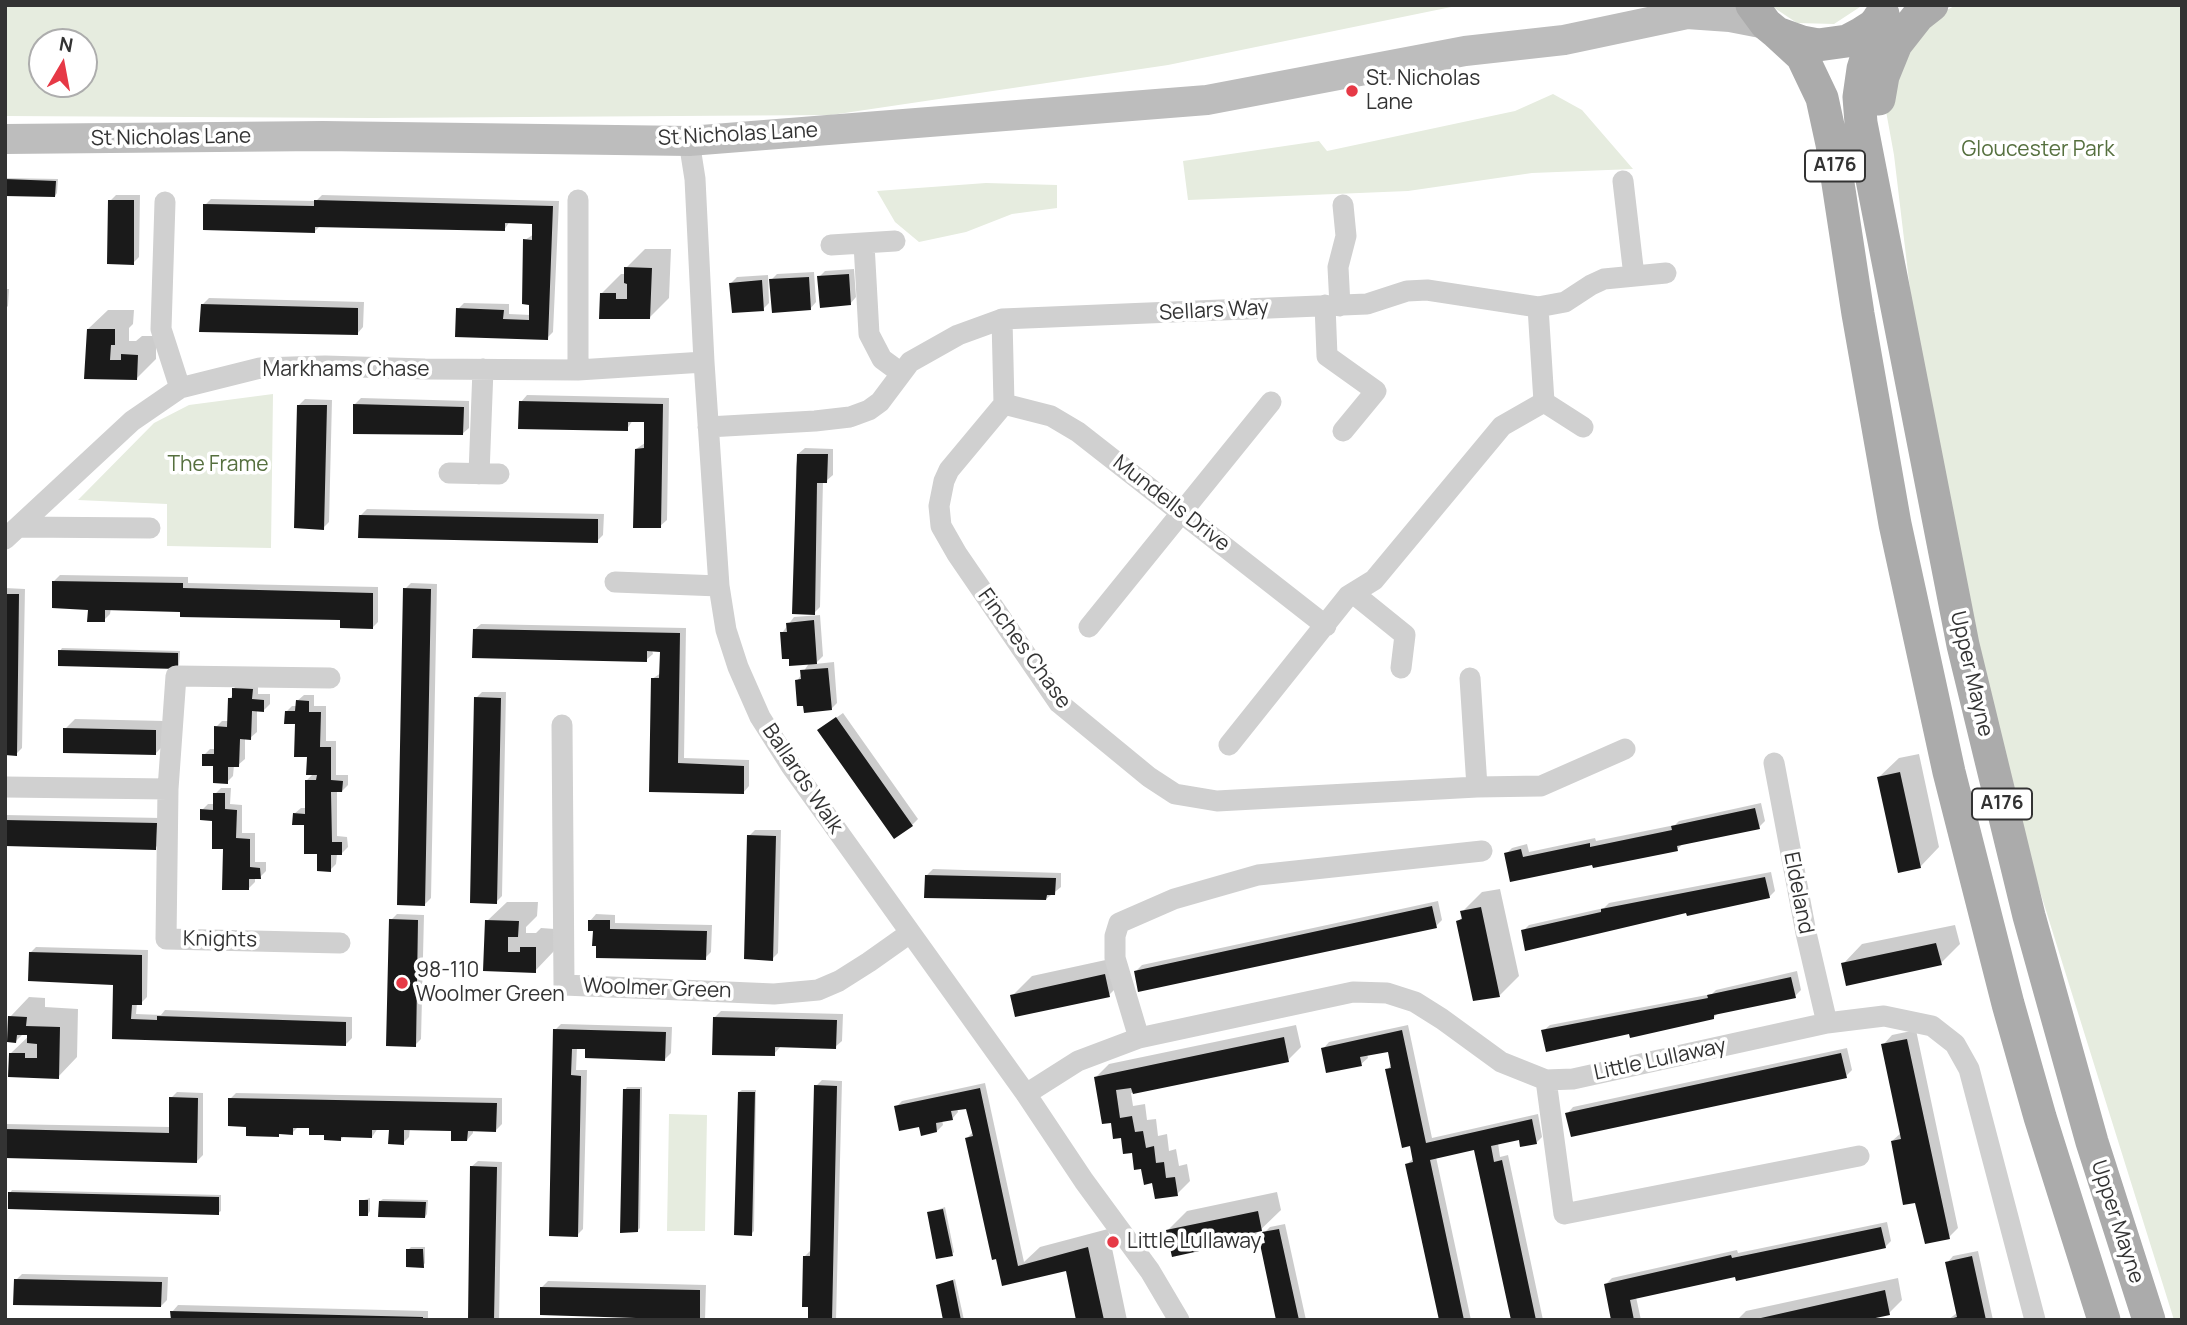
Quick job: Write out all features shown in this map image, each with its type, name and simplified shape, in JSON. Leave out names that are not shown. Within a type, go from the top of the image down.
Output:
[{"type":"main road","name":"St Nicholas Lane","points":[[1465,51],[1550,24],[1639,5]]},
{"type":"main road","points":[[1891,279],[1891,212],[1880,128],[1880,93],[1883,76],[1896,44],[1918,16],[1932,5]]},
{"type":"main road","name":"Upper Mayne","points":[[1885,11],[1863,69],[1859,97],[1866,156],[1963,645],[2029,916],[2092,1142],[2149,1320]]},
{"type":"main road","name":"A176","points":[[1765,20],[1802,42],[1832,44],[1862,33],[1885,11]]},
{"type":"main road","name":"St Nicholas Lane","points":[[5,139],[323,136],[689,141],[1207,100],[1465,51],[1564,40],[1687,15],[1765,20]]},
{"type":"main road","name":"Upper Mayne","points":[[1765,20],[1802,56],[1822,98],[1895,524],[1949,772],[1977,888],[2040,1117],[2104,1320]]},
{"type":"street","name":"Ballards Walk","points":[[689,141],[695,179],[719,586],[726,630],[738,667],[760,716],[791,766],[1026,1094],[1084,1181],[1150,1270],[1179,1320]]},
{"type":"street","points":[[1623,181],[1634,276]]},
{"type":"street","points":[[578,200],[578,370]]},
{"type":"street","points":[[164,202],[161,330],[180,388]]},
{"type":"street","points":[[1343,205],[1346,236],[1338,267],[1328,356],[1376,391],[1343,431]]},
{"type":"street","points":[[831,245],[895,241]]},
{"type":"street","points":[[864,244],[869,334],[882,359],[901,373]]},
{"type":"street","name":"Sellars Way","points":[[708,427],[850,417],[869,410],[880,402],[910,362],[934,347],[1002,319],[1367,304],[1407,291],[1427,290],[1538,307],[1564,302],[1604,279],[1667,273]]},
{"type":"street","points":[[1538,307],[1544,402]]},
{"type":"street","points":[[1002,319],[1004,404]]},
{"type":"street","name":"Markhams Chase","points":[[12,533],[132,421],[180,388],[260,368],[325,366],[578,370],[704,362]]},
{"type":"street","points":[[449,473],[489,474],[483,369]]},
{"type":"street","points":[[1089,627],[1271,402]]},
{"type":"street","points":[[1544,402],[1583,427]]},
{"type":"street","points":[[1230,744],[1353,593],[1374,580],[1502,426],[1544,402]]},
{"type":"street","name":"Mundells Drive","points":[[1004,404],[1051,416],[1078,432],[1326,626]]},
{"type":"street","name":"Finches Chase","points":[[1004,404],[949,470],[939,506],[941,526],[957,554],[1059,704],[1100,739],[1175,794],[1217,801],[1541,786],[1625,749]]},
{"type":"street","points":[[12,533],[149,528]]},
{"type":"street","points":[[615,582],[719,586]]},
{"type":"street","points":[[1353,593],[1405,635],[1401,668]]},
{"type":"street","name":"Knights","points":[[330,678],[176,676],[168,789],[166,939],[340,943]]},
{"type":"street","points":[[1470,678],[1477,787]]},
{"type":"street","name":"Woolmer Green","points":[[562,725],[564,985],[774,994],[818,990],[839,981],[910,933]]},
{"type":"street","name":"Eldeland","points":[[1774,763],[1806,933],[1827,1023]]},
{"type":"street","points":[[5,787],[168,789]]},
{"type":"street","points":[[1139,1038],[1115,958],[1115,936],[1119,923],[1174,899],[1258,875],[1482,851]]},
{"type":"street","name":"Little Lullaway","points":[[1026,1094],[1078,1061],[1139,1038],[1353,992],[1387,993],[1415,1002],[1442,1018],[1501,1062],[1546,1080],[1573,1079],[1827,1023],[1884,1016],[1931,1026],[1955,1044],[1969,1069],[2035,1320]]},
{"type":"street","points":[[1546,1080],[1564,1214],[1859,1156]]},
{"type":"green space","points":[[5,5],[1461,5],[1168,65],[831,115],[373,118],[5,116]]},
{"type":"green space","points":[[1770,5],[1863,5],[1834,24],[1797,23]]},
{"type":"green space","name":"Gloucester Park","points":[[1956,5],[2182,5],[2182,1320],[2174,1320],[2038,885],[1966,596],[1919,365],[1894,155],[1886,111],[1894,73],[1931,19]]},
{"type":"green space","points":[[1553,94],[1582,110],[1633,169],[1532,173],[1408,191],[1188,200],[1183,161],[1319,141],[1327,151],[1515,111]]},
{"type":"green space","points":[[986,183],[1057,185],[1057,208],[1012,214],[966,232],[919,242],[895,222],[877,191]]},
{"type":"green space","name":"The Frame","points":[[273,394],[271,548],[167,546],[167,504],[78,500],[154,423],[189,405]]},
{"type":"green space","points":[[669,1114],[707,1115],[705,1231],[667,1231]]},
{"type":"building","points":[[5,179],[56,181],[55,197],[5,196]]},
{"type":"building","points":[[108,200],[134,200],[134,265],[107,264]]},
{"type":"building","points":[[314,200],[553,206],[548,340],[455,337],[456,308],[504,310],[503,319],[529,320],[529,305],[522,304],[523,239],[532,240],[532,224],[505,223],[505,231],[315,227],[315,233],[203,230],[203,204],[314,206]]},
{"type":"building","points":[[624,267],[652,268],[650,319],[599,319],[600,293],[616,293],[616,299],[627,299]]},
{"type":"building","points":[[849,274],[851,305],[820,308],[817,276]]},
{"type":"building","points":[[809,277],[811,310],[772,313],[769,279]]},
{"type":"building","points":[[762,280],[764,311],[732,313],[729,283]]},
{"type":"building","points":[[201,304],[358,308],[358,335],[199,332]]},
{"type":"building","points":[[87,329],[115,329],[115,345],[111,345],[110,360],[121,360],[121,354],[138,355],[137,380],[84,379]]},
{"type":"building","points":[[519,401],[663,404],[661,528],[633,528],[635,449],[644,448],[644,422],[628,422],[628,431],[518,429]]},
{"type":"building","points":[[353,404],[464,407],[463,435],[353,434]]},
{"type":"building","points":[[297,405],[327,405],[324,530],[294,528]]},
{"type":"building","points":[[797,454],[828,454],[827,483],[817,483],[815,615],[792,614]]},
{"type":"building","points":[[359,515],[598,519],[598,543],[358,538]]},
{"type":"building","points":[[52,581],[183,583],[183,588],[373,593],[373,629],[340,628],[340,620],[180,617],[180,612],[105,610],[105,622],[87,622],[88,610],[52,608]]},
{"type":"building","points":[[403,588],[431,589],[425,906],[397,905]]},
{"type":"building","points":[[5,594],[19,594],[17,756],[5,755]]},
{"type":"building","points":[[814,620],[817,664],[789,666],[789,659],[782,659],[780,632],[787,632],[786,623]]},
{"type":"building","points":[[473,629],[680,633],[678,763],[744,766],[744,794],[649,792],[651,678],[659,678],[660,652],[647,651],[647,662],[472,658]]},
{"type":"building","points":[[58,650],[178,653],[178,669],[58,666]]},
{"type":"building","points":[[828,668],[832,710],[804,713],[803,706],[797,706],[795,680],[801,679],[800,670]]},
{"type":"building","points":[[232,688],[253,689],[252,699],[264,700],[264,712],[252,711],[251,740],[240,739],[239,767],[228,767],[228,784],[213,783],[213,766],[202,766],[202,754],[214,754],[214,726],[227,727],[228,698],[232,698]]},
{"type":"building","points":[[474,697],[501,698],[497,904],[470,903]]},
{"type":"building","points":[[296,700],[309,701],[309,712],[321,712],[320,747],[331,747],[331,780],[343,781],[342,792],[331,792],[332,842],[342,842],[342,855],[331,855],[331,872],[317,871],[317,854],[304,854],[304,825],[292,825],[293,813],[305,814],[305,780],[316,780],[317,775],[306,775],[307,757],[294,757],[295,724],[284,724],[285,711],[295,711]]},
{"type":"building","points":[[836,717],[913,826],[894,839],[817,730]]},
{"type":"building","points":[[63,728],[156,730],[156,755],[63,753]]},
{"type":"building","points":[[1900,772],[1921,868],[1898,873],[1877,777]]},
{"type":"building","points":[[213,793],[225,793],[225,809],[237,810],[236,838],[250,839],[250,867],[260,868],[261,879],[249,879],[249,890],[222,890],[223,849],[212,849],[212,821],[200,820],[200,809],[213,810]]},
{"type":"building","points":[[1755,808],[1760,829],[1677,846],[1678,851],[1510,882],[1504,853],[1521,849],[1523,857],[1590,843],[1590,847],[1672,830],[1671,826]]},
{"type":"building","points":[[5,820],[157,823],[156,850],[5,846]]},
{"type":"building","points":[[747,835],[776,836],[773,961],[744,959]]},
{"type":"building","points":[[925,875],[1056,878],[1055,895],[1047,895],[1046,900],[924,898]]},
{"type":"building","points":[[1765,877],[1770,898],[1687,916],[1686,913],[1525,951],[1521,930],[1601,912],[1601,909]]},
{"type":"building","points":[[1432,906],[1437,928],[1138,992],[1134,971]]},
{"type":"building","points":[[1481,907],[1500,997],[1473,1001],[1456,921],[1462,919],[1460,911]]},
{"type":"building","name":"98-110 Woolmer Green","points":[[389,919],[418,920],[416,1047],[386,1046]]},
{"type":"building","points":[[485,920],[519,921],[518,937],[508,937],[508,952],[520,952],[520,947],[536,947],[536,973],[483,971]]},
{"type":"building","points":[[588,920],[610,920],[610,929],[707,931],[706,960],[596,958],[596,946],[592,946],[593,931],[588,931]]},
{"type":"building","points":[[1936,943],[1942,965],[1846,986],[1841,963]]},
{"type":"building","points":[[29,952],[142,955],[142,1005],[132,1005],[131,1019],[157,1020],[157,1016],[346,1022],[346,1046],[112,1039],[113,985],[28,981]]},
{"type":"building","points":[[1105,974],[1110,997],[1015,1017],[1010,995]]},
{"type":"building","points":[[1791,977],[1796,998],[1714,1015],[1714,1019],[1630,1038],[1629,1034],[1546,1052],[1541,1030],[1708,998],[1707,995]]},
{"type":"building","points":[[8,1016],[27,1017],[26,1026],[60,1027],[59,1079],[8,1077],[9,1053],[25,1053],[25,1058],[37,1058],[37,1044],[27,1043],[27,1035],[17,1035],[16,1043],[7,1042]]},
{"type":"building","points":[[713,1017],[837,1020],[836,1049],[775,1047],[775,1056],[712,1055]]},
{"type":"building","points":[[553,1029],[666,1032],[665,1061],[585,1058],[585,1049],[572,1049],[571,1075],[581,1076],[578,1237],[549,1236]]},
{"type":"building","points":[[1402,1030],[1426,1143],[1532,1119],[1537,1144],[1520,1147],[1519,1140],[1491,1146],[1494,1162],[1502,1160],[1536,1320],[1511,1320],[1474,1150],[1430,1160],[1464,1320],[1439,1320],[1405,1164],[1413,1162],[1410,1146],[1402,1148],[1385,1069],[1391,1068],[1388,1052],[1360,1057],[1362,1066],[1326,1073],[1321,1048]]},
{"type":"building","points":[[1284,1037],[1289,1062],[1133,1094],[1131,1088],[1116,1090],[1120,1118],[1132,1116],[1135,1132],[1143,1131],[1146,1148],[1154,1146],[1156,1163],[1164,1162],[1166,1178],[1175,1177],[1178,1196],[1155,1199],[1152,1183],[1144,1185],[1141,1169],[1134,1170],[1132,1153],[1123,1154],[1121,1138],[1113,1139],[1111,1123],[1102,1124],[1094,1077]]},
{"type":"building","points":[[1907,1039],[1950,1239],[1925,1244],[1915,1203],[1903,1205],[1891,1141],[1901,1139],[1881,1044]]},
{"type":"building","points":[[1841,1053],[1847,1078],[1571,1137],[1565,1113]]},
{"type":"building","points":[[814,1085],[837,1086],[832,1320],[808,1320],[808,1307],[802,1307],[803,1256],[810,1256]]},
{"type":"building","points":[[980,1088],[1018,1266],[1088,1247],[1104,1320],[1076,1320],[1066,1271],[1002,1286],[996,1259],[992,1260],[965,1138],[973,1136],[966,1109],[951,1111],[953,1120],[936,1123],[937,1132],[921,1136],[919,1127],[899,1131],[894,1106]]},
{"type":"building","points":[[623,1089],[640,1089],[638,1232],[620,1233]]},
{"type":"building","points":[[738,1092],[755,1092],[752,1236],[734,1235]]},
{"type":"building","points":[[169,1097],[198,1098],[197,1163],[5,1158],[5,1129],[169,1133]]},
{"type":"building","points":[[228,1098],[497,1103],[496,1132],[468,1131],[467,1141],[451,1141],[451,1131],[404,1130],[404,1145],[388,1144],[389,1130],[372,1130],[372,1138],[341,1137],[341,1141],[324,1140],[324,1135],[309,1135],[309,1128],[293,1128],[293,1135],[279,1134],[279,1137],[246,1136],[246,1127],[228,1126]]},
{"type":"building","points":[[470,1166],[497,1167],[494,1320],[468,1320]]},
{"type":"building","points":[[8,1192],[219,1197],[219,1215],[8,1209]]},
{"type":"building","points":[[359,1200],[368,1200],[368,1216],[359,1216]]},
{"type":"building","points":[[379,1201],[426,1202],[425,1218],[378,1217]]},
{"type":"building","points":[[943,1209],[953,1256],[936,1259],[927,1212]]},
{"type":"building","points":[[1258,1211],[1262,1231],[1253,1233],[1254,1239],[1172,1257],[1166,1230]]},
{"type":"building","points":[[1881,1227],[1886,1248],[1736,1281],[1735,1277],[1630,1300],[1634,1320],[1611,1320],[1604,1284],[1731,1255],[1732,1258]]},
{"type":"building","points":[[1279,1229],[1299,1320],[1276,1320],[1260,1244],[1265,1243],[1262,1232]]},
{"type":"building","points":[[406,1249],[423,1249],[424,1268],[406,1267]]},
{"type":"building","points":[[1972,1256],[1986,1320],[1946,1320],[1957,1317],[1945,1262]]},
{"type":"building","points":[[14,1279],[162,1282],[161,1307],[13,1305]]},
{"type":"building","points":[[953,1280],[961,1320],[943,1320],[936,1285]]},
{"type":"building","points":[[540,1287],[700,1290],[700,1320],[540,1315]]},
{"type":"building","points":[[1885,1290],[1890,1315],[1866,1320],[1752,1320]]},
{"type":"building","points":[[170,1311],[423,1317],[423,1320],[171,1320]]},
{"type":"place","name":"St. Nicholas Lane","points":[[1352,91]]},
{"type":"place","name":"98-110 Woolmer Green","points":[[402,983]]},
{"type":"place","name":"Little Lullaway","points":[[1113,1242]]}]
